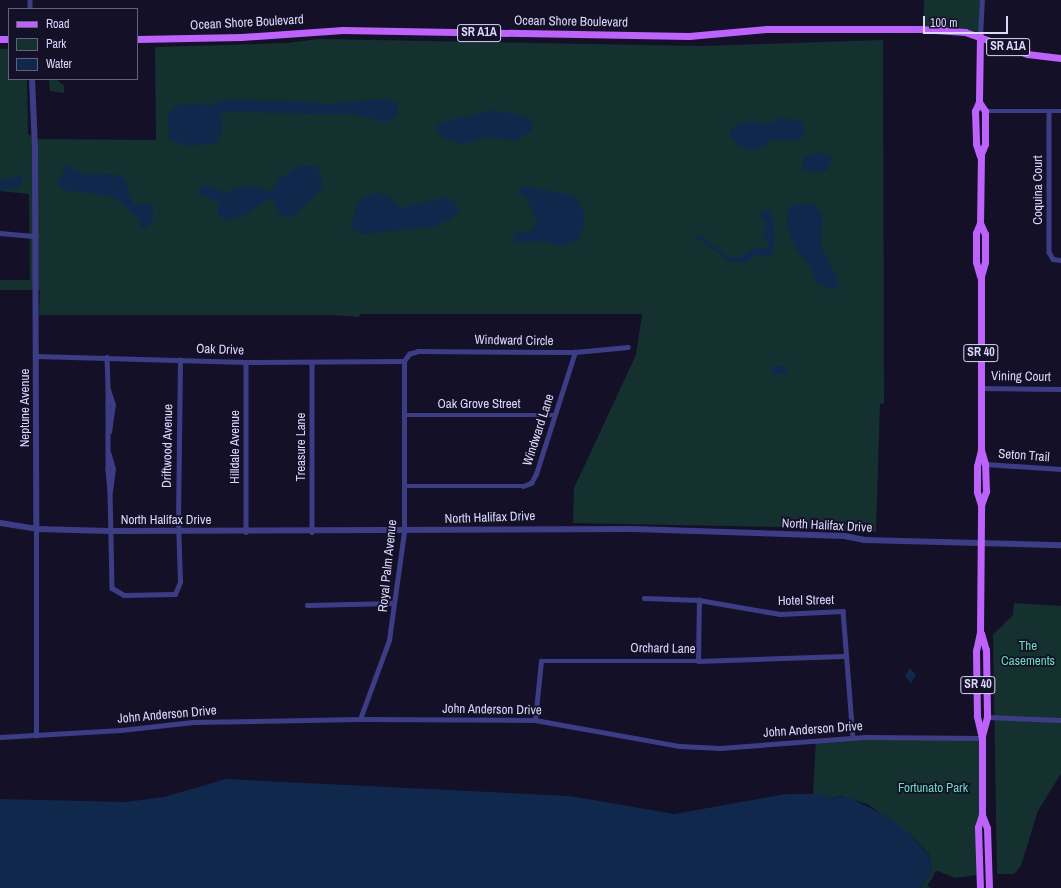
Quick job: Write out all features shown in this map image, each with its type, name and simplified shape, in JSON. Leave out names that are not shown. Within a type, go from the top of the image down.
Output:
[{"type":"main road","name":"Ocean Shore Boulevard","points":[[138,39],[241,37],[343,30],[688,36],[766,29],[950,29],[980,36]]},
{"type":"main road","name":"SR A1A","points":[[980,36],[1027,54],[1061,58]]},
{"type":"main road","name":"SR 40","points":[[980,36],[979,102],[975,111],[976,144],[980,157],[980,223],[985,234],[985,255],[981,276],[981,450],[977,466],[977,492],[981,505],[980,632],[976,651],[978,685],[977,716],[982,738],[982,815],[978,827],[980,888]]},
{"type":"main road","points":[[979,102],[985,111]]},
{"type":"main road","name":"SR 40","points":[[980,157],[985,144],[985,111]]},
{"type":"main road","name":"SR 40","points":[[981,450],[986,464],[986,491],[981,505]]},
{"type":"main road","name":"SR 40","points":[[980,632],[986,650],[987,717],[982,738]]},
{"type":"main road","points":[[978,685],[980,708],[987,717]]},
{"type":"main road","name":"SR 40","points":[[982,815],[987,828],[989,888]]},
{"type":"street","points":[[980,36],[982,0]]},
{"type":"street","name":"Neptune Avenue","points":[[32,80],[36,236],[36,736]]},
{"type":"street","points":[[985,111],[1061,111]]},
{"type":"street","name":"Coquina Court","points":[[1049,112],[1049,252],[1053,259],[1061,260]]},
{"type":"street","points":[[0,233],[36,236]]},
{"type":"street","name":"Windward Circle","points":[[404,361],[409,354],[418,351],[575,352],[628,347]]},
{"type":"street","name":"Windward Lane","points":[[404,486],[523,486],[531,483],[536,474],[575,352]]},
{"type":"street","name":"Oak Drive","points":[[36,356],[246,362],[404,361]]},
{"type":"street","name":"Driftwood Avenue","points":[[107,357],[108,390],[113,404],[109,432],[110,580],[114,591],[124,595],[170,596],[177,592],[180,586],[180,360]]},
{"type":"street","name":"Royal Palm Avenue","points":[[360,719],[389,640],[404,532],[404,361]]},
{"type":"street","name":"Hilldale Avenue","points":[[246,362],[246,532]]},
{"type":"street","name":"Treasure Lane","points":[[312,362],[312,532]]},
{"type":"street","name":"Vining Court","points":[[981,388],[1061,389]]},
{"type":"street","name":"Oak Grove Street","points":[[404,415],[555,415]]},
{"type":"street","name":"Seton Trail","points":[[986,464],[1061,469]]},
{"type":"street","name":"North Halifax Drive","points":[[0,523],[36,529],[110,531],[404,532],[551,528],[633,529],[844,536],[864,540],[981,541],[1061,545]]},
{"type":"street","name":"Hotel Street","points":[[644,598],[699,600],[780,614],[842,611],[844,656],[853,737]]},
{"type":"street","points":[[698,661],[699,600]]},
{"type":"street","points":[[306,605],[394,603]]},
{"type":"street","name":"Orchard Lane","points":[[535,720],[541,661],[698,661],[844,656]]},
{"type":"street","points":[[987,717],[1061,720]]},
{"type":"street","name":"John Anderson Drive","points":[[0,737],[36,736],[193,722],[360,719],[535,720],[680,746],[720,748],[853,737],[982,738]]},
{"type":"green space","points":[[924,0],[982,0],[980,36],[923,29]]},
{"type":"green space","points":[[318,39],[700,46],[883,40],[884,403],[880,404],[876,532],[781,527],[573,523],[574,488],[636,355],[642,314],[360,314],[359,317],[331,315],[39,315],[40,290],[0,290],[0,280],[30,280],[29,194],[0,191],[0,49],[8,49],[8,80],[27,80],[28,134],[36,139],[156,140],[155,47],[287,43]]},
{"type":"green space","points":[[49,80],[57,80],[64,86],[64,93],[50,91]]},
{"type":"green space","name":"The Casements","points":[[1014,603],[1061,606],[1061,774],[1038,811],[1021,866],[1014,874],[997,874],[993,635],[1013,615]]},
{"type":"green space","name":"Fortunato Park","points":[[982,738],[980,877],[955,878],[937,871],[927,886],[931,888],[919,888],[932,872],[929,855],[911,835],[867,804],[841,796],[832,798],[813,795],[816,740]]},
{"type":"water","points":[[386,98],[396,102],[398,109],[396,117],[385,122],[355,115],[233,112],[221,114],[221,135],[217,143],[187,146],[169,139],[168,115],[175,107],[184,104],[208,105],[231,100],[300,101],[330,104]]},
{"type":"water","points":[[495,110],[526,117],[532,122],[532,131],[515,141],[491,137],[460,144],[443,137],[437,130],[437,124]]},
{"type":"water","points":[[781,118],[800,121],[804,125],[804,137],[795,141],[774,140],[756,150],[740,147],[729,135],[731,129],[741,122],[753,121],[764,125]]},
{"type":"water","points":[[820,152],[831,157],[832,161],[828,169],[823,172],[806,171],[802,167],[805,157]]},
{"type":"water","points":[[67,165],[86,175],[110,174],[121,176],[126,181],[133,204],[147,203],[153,208],[153,221],[146,228],[141,228],[139,220],[122,203],[110,196],[61,190],[58,182]]},
{"type":"water","points":[[317,166],[323,183],[321,189],[293,217],[284,216],[278,212],[273,200],[268,199],[242,217],[226,221],[218,215],[219,202],[198,194],[198,190],[206,185],[226,193],[243,185],[271,191],[280,178],[297,167]]},
{"type":"water","points":[[22,173],[23,181],[19,188],[0,191],[0,179],[14,178]]},
{"type":"water","points":[[523,186],[572,195],[579,202],[584,215],[584,226],[578,241],[564,246],[540,241],[513,244],[514,234],[532,230],[537,221],[526,197],[519,193]]},
{"type":"water","points":[[377,192],[390,197],[401,208],[445,197],[452,200],[459,208],[457,213],[448,221],[433,227],[364,234],[355,232],[351,226],[358,201]]},
{"type":"water","points":[[814,204],[823,216],[821,240],[823,251],[839,282],[838,286],[830,290],[816,281],[809,265],[796,250],[787,227],[788,207],[792,205]]},
{"type":"water","points":[[771,209],[775,238],[771,256],[755,255],[747,263],[732,263],[696,237],[699,234],[727,256],[740,258],[754,247],[767,249],[769,239],[761,239],[765,230],[765,219],[759,217],[763,210]]},
{"type":"water","points":[[772,366],[787,366],[787,374],[772,374]]},
{"type":"water","points":[[910,668],[916,675],[911,683],[905,676]]},
{"type":"water","points":[[226,779],[570,796],[674,814],[786,794],[820,794],[832,798],[846,796],[888,817],[911,835],[929,856],[932,872],[919,888],[0,888],[0,799],[126,802],[164,797]]},
{"type":"pier","points":[[1061,774],[1061,888],[934,888],[934,873],[937,871],[955,878],[997,872],[997,875],[1015,874],[1021,866],[1038,811]]}]
